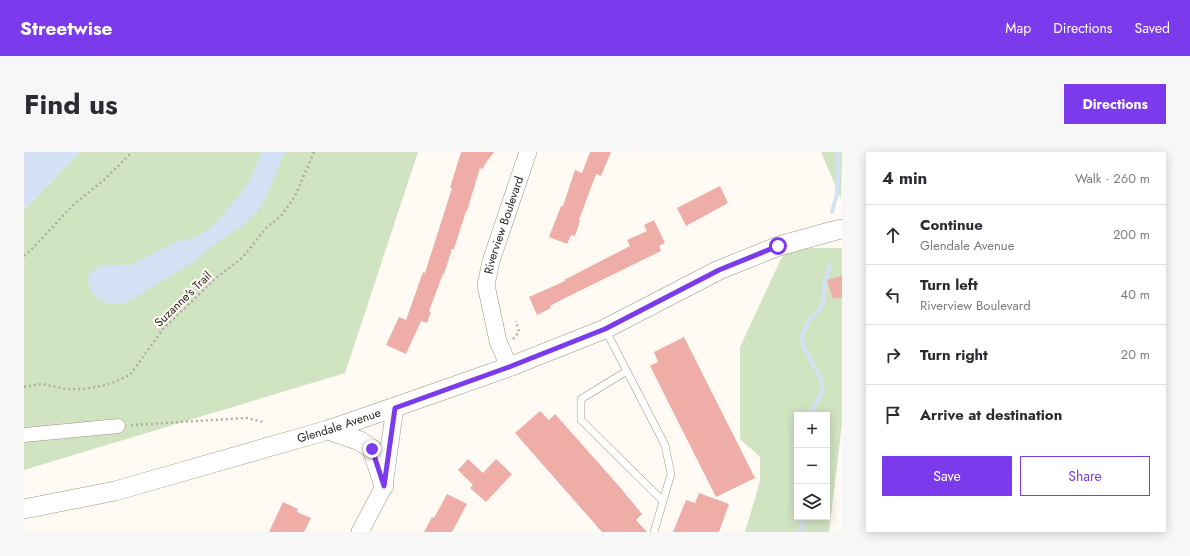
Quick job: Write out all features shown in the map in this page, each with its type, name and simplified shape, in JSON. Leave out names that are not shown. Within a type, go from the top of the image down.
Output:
[{"type":"main road","name":"Glendale Avenue","points":[[24,509],[115,491],[328,430],[395,408],[509,367],[605,329],[719,270],[778,246],[833,231],[842,230]]},
{"type":"main road","points":[[328,430],[360,441],[372,449],[384,486]]},
{"type":"street","name":"Riverview Boulevard","points":[[509,367],[498,341],[486,284],[491,261],[528,152]]},
{"type":"street","points":[[360,532],[384,486],[395,408]]},
{"type":"street","points":[[24,436],[118,426]]},
{"type":"lane","points":[[605,329],[665,446],[671,474],[654,532]]},
{"type":"lane","points":[[627,372],[581,399],[581,420],[663,501]]},
{"type":"path","points":[[24,256],[73,205],[105,180],[132,152]]},
{"type":"path","name":"Suzanne's Trail","points":[[24,387],[42,384],[66,389],[83,389],[107,385],[130,375],[163,329],[216,278],[242,258],[268,226],[281,216],[296,196],[314,152]]},
{"type":"path","points":[[513,339],[517,336],[518,332],[516,321]]},
{"type":"path","points":[[118,426],[247,418],[263,422]]},
{"type":"green space","points":[[80,152],[418,152],[345,373],[24,470],[24,210]]},
{"type":"green space","points":[[821,152],[842,152],[841,199]]},
{"type":"green space","points":[[786,248],[842,248],[842,423],[829,532],[745,532],[760,481],[760,457],[740,439],[740,347]]},
{"type":"water","points":[[24,152],[80,152],[24,210]]},
{"type":"water","points":[[262,152],[285,152],[263,204],[246,223],[208,249],[197,260],[124,304],[107,303],[99,299],[91,292],[88,279],[91,272],[101,266],[130,265],[176,242],[199,236],[216,223],[248,184]]},
{"type":"building","points":[[461,152],[494,152],[483,169],[480,168],[454,249],[452,249],[429,311],[431,312],[427,323],[421,321],[406,354],[386,345],[399,317],[406,320],[423,272],[425,273],[452,188],[450,188]]},
{"type":"building","points":[[590,152],[611,152],[601,176],[596,174],[579,220],[580,221],[575,236],[571,235],[567,244],[549,237],[561,206],[563,206],[575,170],[582,173]]},
{"type":"building","points":[[720,186],[728,203],[686,226],[677,208]]},
{"type":"building","points":[[654,220],[665,243],[659,246],[661,251],[565,298],[550,306],[551,308],[537,315],[529,297],[565,281],[564,280],[630,246],[627,240],[647,231],[644,225]]},
{"type":"building","points":[[842,276],[842,297],[833,299],[827,280]]},
{"type":"building","points":[[684,337],[755,478],[716,497],[650,366],[658,362],[654,352]]},
{"type":"building","points":[[540,411],[549,420],[555,414],[618,485],[642,514],[636,520],[647,532],[602,532],[515,433]]},
{"type":"building","points":[[468,459],[483,473],[496,459],[512,474],[486,502],[470,488],[473,485],[458,470]]},
{"type":"building","points":[[699,493],[729,504],[719,532],[673,532],[686,500],[695,503]]},
{"type":"building","points":[[447,494],[467,504],[452,532],[424,532],[432,517],[434,518]]},
{"type":"building","points":[[283,502],[298,509],[297,512],[311,518],[304,532],[269,532]]},
{"type":"waterway","points":[[832,212],[837,194],[838,152]]},
{"type":"waterway","points":[[812,412],[822,391],[822,381],[803,345],[802,335],[809,320],[817,313],[823,303],[825,281],[830,265]]},
{"type":"waterway","points":[[799,532],[805,520]]},
{"type":"route","points":[[372,449],[384,486],[395,408],[509,367],[605,329],[719,270],[778,246]]}]
